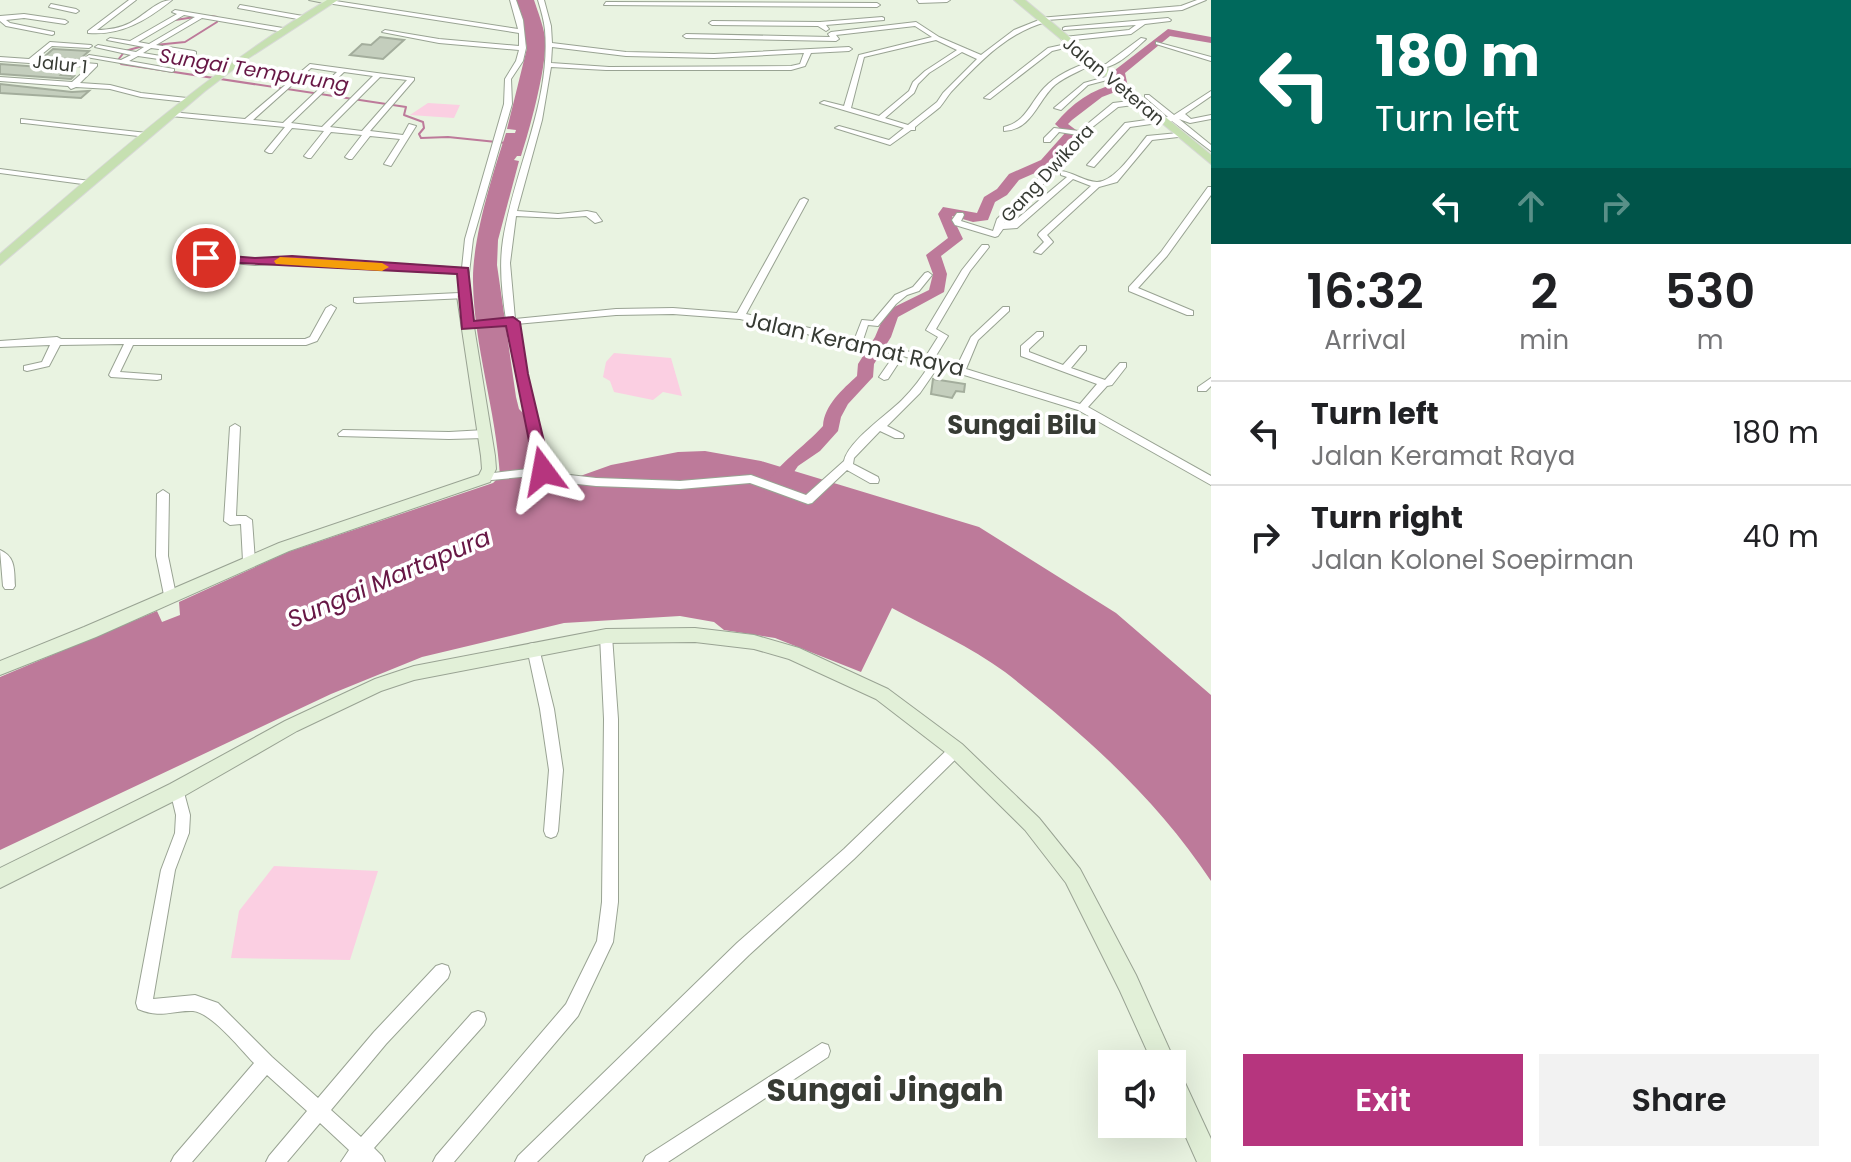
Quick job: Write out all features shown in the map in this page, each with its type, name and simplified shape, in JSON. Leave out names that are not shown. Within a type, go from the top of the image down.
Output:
[{"type":"main road","name":"Jalan Veteran","points":[[1019,0],[1070,38],[1116,84],[1142,99],[1178,135],[1211,161]]},
{"type":"main road","points":[[0,261],[210,80],[331,1]]},
{"type":"street","points":[[60,8],[74,0]]},
{"type":"street","points":[[133,0],[90,32],[119,32],[169,0]]},
{"type":"street","points":[[313,0],[520,31]]},
{"type":"street","points":[[491,478],[471,326],[463,296],[463,271],[469,239],[508,104],[508,79],[517,70],[523,48],[513,0]]},
{"type":"street","points":[[541,0],[549,19],[548,65],[506,255],[511,322],[542,471]]},
{"type":"street","points":[[918,0],[947,0]]},
{"type":"street","points":[[918,0],[927,10]]},
{"type":"street","points":[[839,128],[890,143],[912,128],[983,59],[1022,28],[1046,19],[1182,8],[1203,0]]},
{"type":"street","points":[[606,4],[875,3],[882,15],[820,24],[712,23]]},
{"type":"street","points":[[51,6],[76,11]]},
{"type":"street","points":[[240,7],[303,18]]},
{"type":"street","points":[[1159,26],[1182,8]]},
{"type":"street","points":[[175,12],[283,30]]},
{"type":"street","points":[[132,43],[184,13]]},
{"type":"street","points":[[2,18],[24,16],[65,22]]},
{"type":"street","points":[[123,62],[201,16]]},
{"type":"street","points":[[2,18],[8,25],[52,33]]},
{"type":"street","points":[[988,98],[1050,49],[1070,38],[1145,21],[1168,20]]},
{"type":"street","points":[[1070,38],[1131,32],[1145,21]]},
{"type":"street","points":[[820,24],[861,56],[937,38]]},
{"type":"street","points":[[686,36],[834,36],[916,24],[937,38],[983,59]]},
{"type":"street","points":[[385,32],[439,41],[523,48]]},
{"type":"street","points":[[1007,129],[1019,127],[1035,109],[1042,94],[1067,73],[1125,56],[1143,39]]},
{"type":"street","points":[[110,40],[194,53]]},
{"type":"street","points":[[1158,43],[1211,59]]},
{"type":"street","points":[[30,61],[50,44],[94,47],[184,62]]},
{"type":"street","points":[[549,45],[626,54],[685,55],[849,49]]},
{"type":"street","points":[[880,119],[912,92],[915,83],[927,72],[961,50]]},
{"type":"street","points":[[548,65],[791,68],[803,65],[808,51]]},
{"type":"street","points":[[847,109],[861,56]]},
{"type":"street","points":[[89,57],[172,70]]},
{"type":"street","name":"Jalur 1","points":[[0,59],[95,65],[72,86]]},
{"type":"street","points":[[247,121],[310,66],[412,79],[349,157]]},
{"type":"street","points":[[269,151],[288,125],[344,69]]},
{"type":"street","points":[[308,156],[327,129],[379,74]]},
{"type":"street","points":[[4,81],[124,90],[187,100]]},
{"type":"street","points":[[1058,108],[1086,84],[1116,84]]},
{"type":"street","points":[[1091,165],[1128,125],[1176,117],[1211,93]]},
{"type":"street","points":[[1142,99],[1190,121],[1211,137]]},
{"type":"street","name":"Gang Dwikora","points":[[996,232],[1000,221],[1084,138],[1079,133],[1116,105],[1142,99]]},
{"type":"street","points":[[824,103],[912,128]]},
{"type":"street","points":[[171,114],[403,137]]},
{"type":"street","points":[[1176,117],[1211,149]]},
{"type":"street","points":[[1190,121],[1211,118]]},
{"type":"street","points":[[24,121],[147,135]]},
{"type":"street","points":[[388,164],[412,126]]},
{"type":"street","points":[[1047,140],[1055,130],[1079,133]]},
{"type":"street","points":[[1038,252],[1049,242],[1042,235],[1096,185],[1114,180],[1150,138],[1178,135]]},
{"type":"street","points":[[1054,169],[1096,185]]},
{"type":"street","points":[[0,171],[90,183]]},
{"type":"street","points":[[960,215],[956,220],[958,223],[996,232],[1014,226],[1072,176]]},
{"type":"street","points":[[1190,313],[1132,289],[1152,268],[1211,189]]},
{"type":"street","points":[[740,316],[804,200]]},
{"type":"street","points":[[513,213],[558,216],[589,213],[598,221]]},
{"type":"street","points":[[0,668],[90,632],[249,561],[327,531],[491,478],[542,471],[559,478],[596,482],[680,485],[751,479],[808,500],[846,465],[862,442],[917,394],[943,336],[931,330],[966,270],[985,247]]},
{"type":"street","points":[[189,281],[200,262],[206,258],[463,271]]},
{"type":"street","points":[[858,342],[865,322],[875,324],[907,290],[916,289],[928,275]]},
{"type":"street","points":[[357,300],[463,296]]},
{"type":"street","points":[[0,344],[57,340],[201,344],[311,341],[331,308]]},
{"type":"street","points":[[961,369],[974,339],[1006,309]]},
{"type":"street","name":"Jalan Keramat Raya","points":[[471,326],[638,311],[740,316],[901,352],[1082,408],[1211,481]]},
{"type":"street","points":[[1040,334],[1023,350],[1023,354],[1104,383]]},
{"type":"street","points":[[27,368],[46,364],[57,340]]},
{"type":"street","points":[[130,341],[114,375],[157,377]]},
{"type":"street","points":[[1065,368],[1083,348]]},
{"type":"street","points":[[884,377],[901,352]]},
{"type":"street","points":[[1082,408],[1123,365]]},
{"type":"street","points":[[1202,389],[1211,381]]},
{"type":"street","points":[[235,427],[230,521],[246,520],[249,561]]},
{"type":"street","points":[[880,427],[899,436]]},
{"type":"street","points":[[343,434],[415,433],[428,438],[485,434]]},
{"type":"street","points":[[846,465],[874,480]]},
{"type":"street","points":[[163,494],[162,556],[170,595]]},
{"type":"street","points":[[0,554],[8,562],[9,586]]},
{"type":"street","points":[[0,878],[177,790],[291,726],[375,686],[414,673],[606,636],[695,635],[780,648],[882,694],[956,750],[1032,824],[1073,876],[1159,1050]]},
{"type":"street","points":[[442,1162],[572,1010],[605,942],[610,902],[611,733],[606,636]]},
{"type":"street","points":[[533,648],[547,709],[556,770],[551,831]]},
{"type":"street","points":[[524,1162],[743,949],[849,854],[956,750]]},
{"type":"street","points":[[177,790],[183,815],[182,833],[168,870],[144,1003],[153,1007],[195,1003],[208,1006],[319,1109],[355,1155],[376,1162]]},
{"type":"street","points":[[275,1162],[442,972]]},
{"type":"street","points":[[355,1155],[478,1019]]},
{"type":"street","points":[[652,1162],[822,1051]]},
{"type":"street","points":[[180,1162],[266,1063]]},
{"type":"street","points":[[1186,1111],[1209,1162]]},
{"type":"shaded area","points":[[428,103],[460,105],[454,118],[410,115]]},
{"type":"shaded area","points":[[614,353],[671,358],[682,396],[663,392],[653,400],[614,392],[610,381],[603,377],[606,362]]},
{"type":"shaded area","points":[[274,866],[378,871],[350,960],[231,958],[239,911]]},
{"type":"water","name":"Sungai Martapura","points":[[516,0],[534,0],[544,32],[545,48],[529,130],[521,156],[514,160],[519,161],[498,240],[497,265],[516,397],[524,414],[537,478],[556,482],[569,480],[611,465],[678,452],[705,451],[761,461],[979,527],[1116,613],[1211,695],[1211,881],[1167,822],[1117,768],[1062,718],[992,663],[892,608],[861,672],[775,638],[724,630],[714,622],[680,616],[564,623],[422,657],[331,694],[0,850],[0,677],[157,611],[162,622],[180,615],[179,602],[288,552],[493,483],[500,476],[477,330],[473,282],[476,246],[490,186],[506,133],[515,133],[516,130],[507,129],[527,48]]},
{"type":"building","points":[[380,37],[404,40],[383,59],[350,55],[362,44],[371,45]]},
{"type":"building","points":[[53,49],[89,51],[79,60],[44,57]]},
{"type":"building","points":[[0,64],[68,69],[61,75],[74,76],[71,79],[0,74]]},
{"type":"building","points":[[0,84],[89,91],[81,98],[0,93]]},
{"type":"building","points":[[933,379],[965,384],[964,392],[956,391],[952,398],[931,394]]},
{"type":"waterway","name":"Sungai Tempurung","points":[[155,45],[185,42],[217,22],[217,17],[211,16]]},
{"type":"waterway","name":"Sungai Tempurung","points":[[175,20],[195,17]]},
{"type":"waterway","points":[[772,489],[792,462],[814,447],[832,427],[832,417],[841,401],[865,377],[866,364],[883,337],[891,314],[936,292],[940,274],[933,255],[956,239],[948,226],[945,214],[948,210],[973,218],[983,217],[989,200],[1002,192],[1014,177],[1046,163],[1072,133],[1061,124],[1067,117],[1098,94],[1124,85],[1119,72],[1168,32],[1211,40]]},
{"type":"waterway","name":"Sungai Tempurung","points":[[143,46],[125,51],[118,60],[121,64],[406,107],[404,115],[423,122],[424,128],[419,134],[421,138],[448,137],[506,143]]},
{"type":"slow traffic","points":[[280,261],[382,267]]},
{"type":"district","name":"Sungai Bilu","points":[[1022,425]]},
{"type":"district","name":"Sungai Jingah","points":[[885,1089]]},
{"type":"route","points":[[206,258],[463,271],[467,326],[513,322],[521,374],[543,471]]}]
